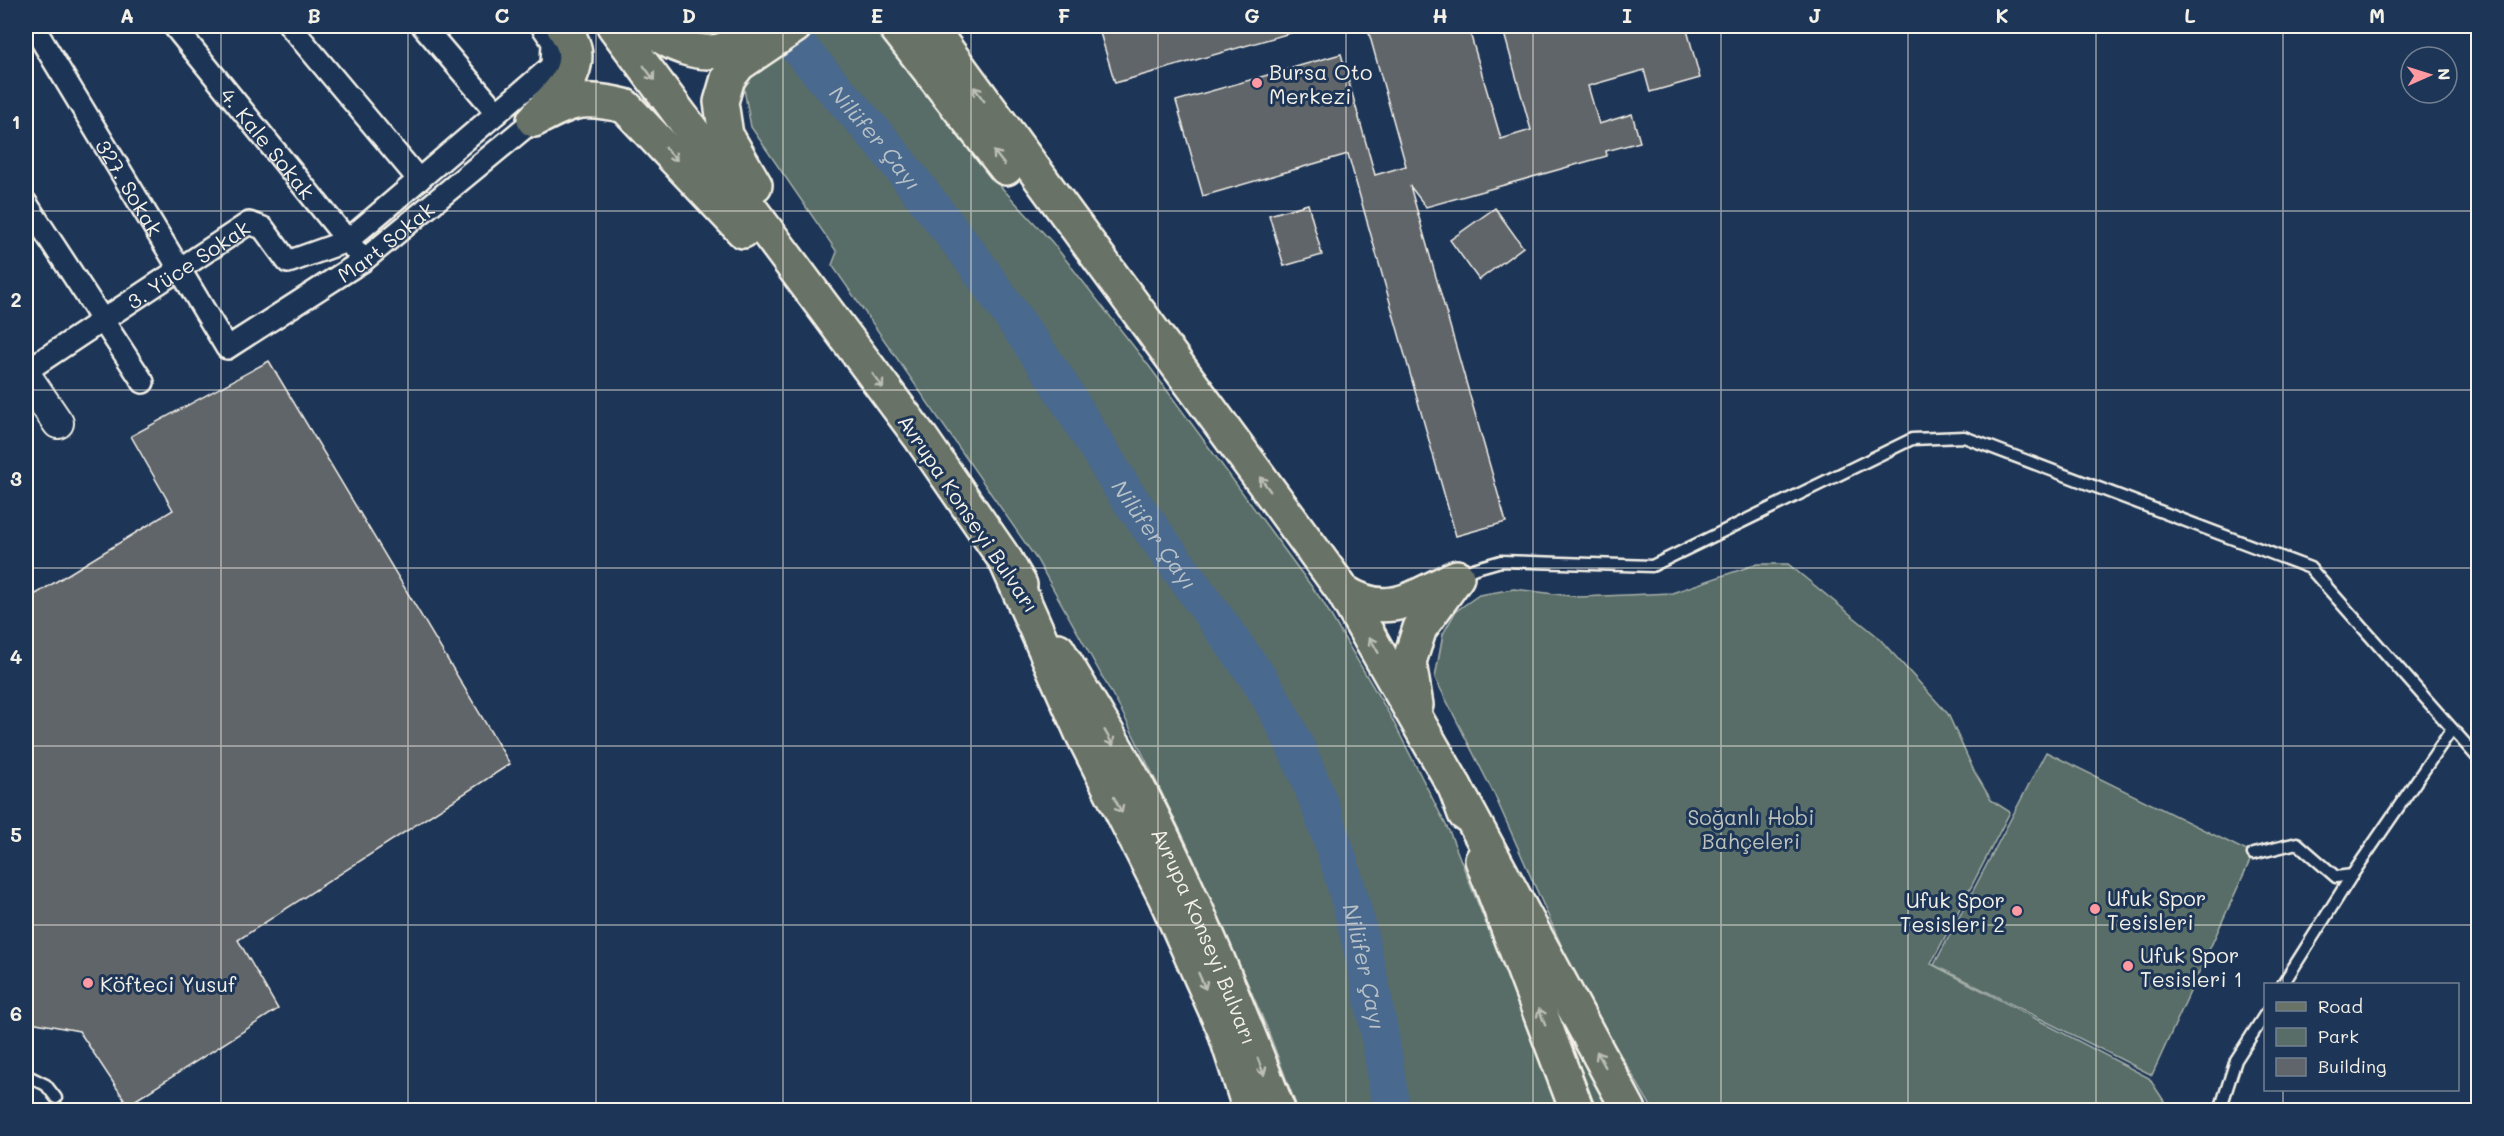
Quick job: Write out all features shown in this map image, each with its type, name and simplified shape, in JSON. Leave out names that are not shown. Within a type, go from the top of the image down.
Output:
[{"type":"main road","name":"Avrupa Konseyi Bulvarı","points":[[614,26],[921,438],[1006,561],[1136,784],[1216,957],[1278,1110]]},
{"type":"main road","points":[[650,26],[677,45],[703,52],[733,56],[795,26]]},
{"type":"main road","points":[[759,26],[733,56],[721,102],[726,135],[847,341]]},
{"type":"main road","points":[[895,26],[1118,310],[1200,394]]},
{"type":"main road","points":[[929,26],[1343,591],[1455,787],[1629,1110]]},
{"type":"main road","points":[[563,46],[599,89],[624,106],[847,341]]},
{"type":"main road","points":[[534,120],[564,87],[574,68],[563,46]]},
{"type":"main road","points":[[534,120],[580,100],[597,99],[624,106]]},
{"type":"main road","points":[[26,376],[58,423]]},
{"type":"main road","points":[[1006,561],[1082,733],[1165,897],[1224,1029],[1250,1110]]},
{"type":"main road","points":[[1343,591],[1361,603],[1386,606],[1416,597],[1457,577]]},
{"type":"main road","points":[[1418,722],[1409,662],[1420,628],[1457,577]]},
{"type":"main road","points":[[1455,787],[1577,1110]]},
{"type":"street","name":"327. Sokak","points":[[33,26],[227,348]]},
{"type":"street","name":"4. Kale Sokak","points":[[176,26],[364,260]]},
{"type":"street","points":[[290,26],[419,180]]},
{"type":"street","points":[[423,26],[497,113]]},
{"type":"street","points":[[542,26],[553,42],[563,46]]},
{"type":"street","name":"Mart Sokak","points":[[347,241],[497,113],[563,46]]},
{"type":"street","name":"Mart Sokak","points":[[227,348],[364,260],[534,120]]},
{"type":"street","points":[[26,203],[143,382]]},
{"type":"street","name":"3. Yüce Sokak","points":[[26,371],[249,223],[262,228],[288,262],[347,241]]},
{"type":"lane","points":[[1457,577],[1473,569],[1501,561],[1652,566],[1912,440],[1964,437],[2310,568],[2478,759]]},
{"type":"lane","points":[[2284,983],[2352,875],[2452,729]]},
{"type":"lane","points":[[2253,854],[2297,843],[2336,877],[2352,875]]},
{"type":"lane","points":[[2220,1110],[2236,1060],[2264,1015]]},
{"type":"lane","points":[[26,1075],[46,1085],[56,1098]]},
{"type":"green space","points":[[685,26],[738,26],[712,36]]},
{"type":"green space","points":[[807,26],[880,26],[899,49],[977,161],[1052,242],[1149,366],[1323,602],[1391,717],[1450,833],[1564,1110],[1298,1110],[1267,1028],[1187,844],[1122,712],[1037,560],[832,265],[837,252],[751,127],[744,89],[753,68]]},
{"type":"green space","name":"Soğanlı Hobi Bahçeleri","points":[[1757,564],[1788,564],[1877,636],[1948,714],[1974,771],[1991,800],[2010,812],[1931,964],[2149,1078],[2170,1110],[1653,1110],[1578,983],[1495,796],[1435,678],[1443,634],[1456,611],[1479,595],[1514,589],[1579,597],[1672,593]]},
{"type":"green space","name":"Ufuk Spor Tesisleri","points":[[2046,752],[2253,854],[2152,1075],[1934,965]]},
{"type":"green space","points":[[1562,1027],[1572,1030],[1613,1110],[1595,1110]]},
{"type":"building","points":[[1098,26],[1300,26],[1301,30],[1115,83]]},
{"type":"building","points":[[1367,26],[1468,26],[1501,139],[1531,130],[1502,26],[1686,26],[1700,78],[1650,92],[1644,70],[1588,86],[1599,124],[1632,114],[1640,142],[1606,151],[1607,156],[1426,207],[1410,186],[1506,522],[1456,536],[1348,154],[1203,196],[1176,101],[1341,54],[1375,175],[1406,166]]},
{"type":"building","points":[[1308,204],[1322,255],[1284,266],[1269,215]]},
{"type":"building","points":[[1495,208],[1523,247],[1479,280],[1450,240]]},
{"type":"building","points":[[269,361],[510,764],[238,940],[278,1009],[128,1105],[79,1031],[31,1022],[26,1013],[26,600],[173,510],[131,436]]},
{"type":"waterway","name":"Nilüfer Çayı","points":[[780,26],[886,147],[974,261],[1054,376],[1124,491],[1259,679],[1309,777],[1329,831],[1361,944],[1391,1110]]},
{"type":"place","name":"Bursa Oto Merkezi","points":[[1257,83]]},
{"type":"place","name":"Ufuk Spor Tesisleri","points":[[2095,909]]},
{"type":"place","name":"Ufuk Spor Tesisleri 2","points":[[2017,911]]},
{"type":"place","name":"Ufuk Spor Tesisleri 1","points":[[2128,966]]},
{"type":"place","name":"Köfteci Yusuf","points":[[88,983]]}]
